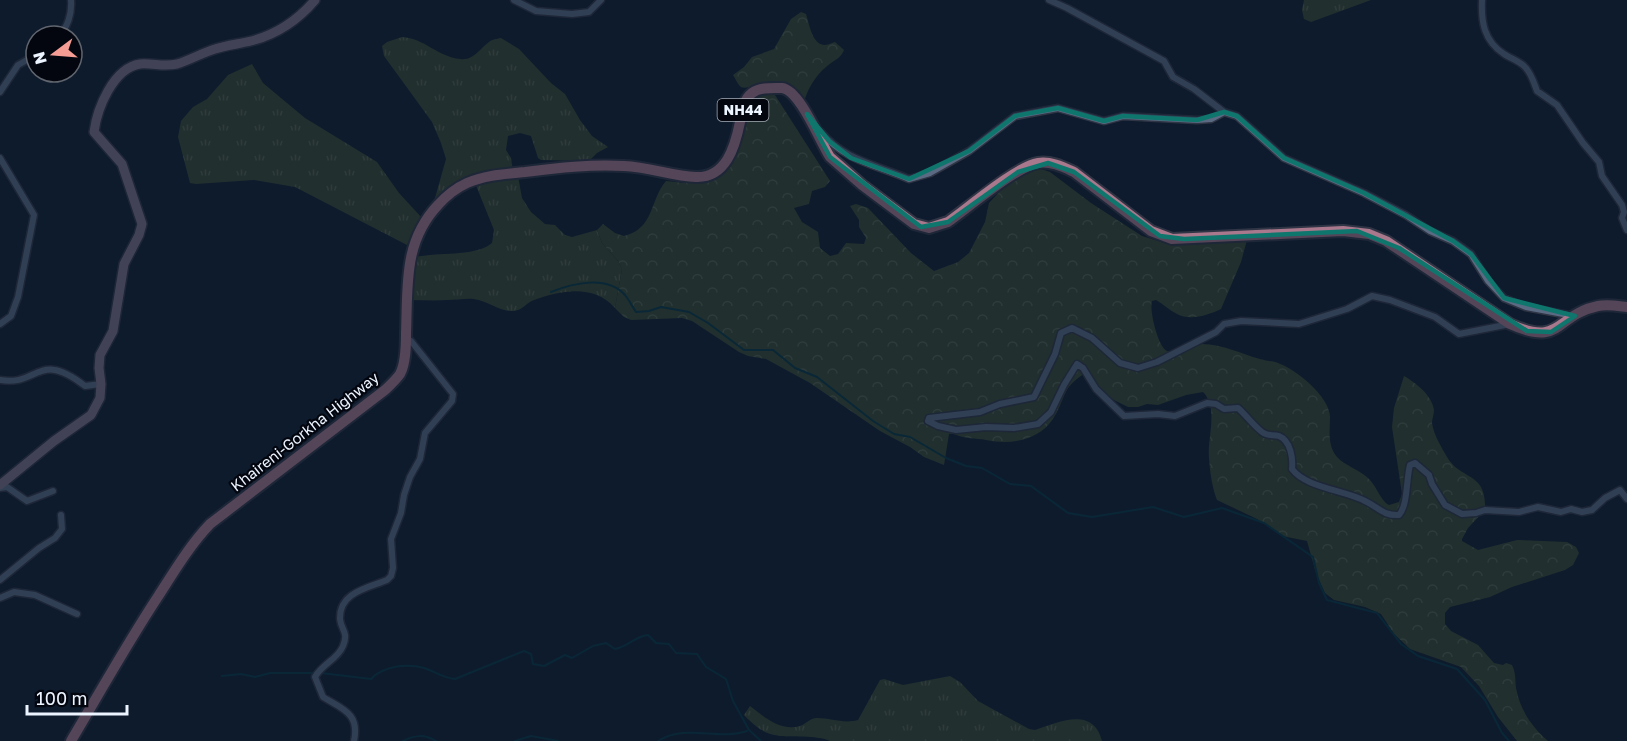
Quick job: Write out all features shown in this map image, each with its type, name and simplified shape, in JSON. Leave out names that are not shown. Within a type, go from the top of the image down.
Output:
[{"type":"main road","points":[[0,487],[54,441],[92,415],[100,398],[100,355],[113,331],[124,264],[140,235],[142,224],[122,164],[94,132],[104,95],[126,71],[139,64],[174,64],[213,50],[252,40],[276,31],[301,17],[315,0]]},
{"type":"main road","name":"Khaireni-Gorkha Highway","points":[[71,741],[148,612],[201,533],[385,390],[401,371],[406,339],[410,257],[414,240],[438,204],[453,190],[486,176],[555,168],[626,166],[698,177],[707,176],[717,172],[726,164],[745,102],[753,92],[770,88],[786,89],[792,92],[807,114],[822,146],[830,157],[905,219],[921,227],[939,226],[948,222],[1018,171],[1039,163],[1048,163],[1060,165],[1074,172],[1151,231],[1172,239],[1343,231],[1369,234],[1399,248],[1510,324],[1527,332],[1551,332],[1575,316],[1600,306],[1627,307]]},
{"type":"street","points":[[66,24],[72,9],[71,0]]},
{"type":"street","points":[[514,0],[536,11],[572,14],[589,12],[601,0]]},
{"type":"street","points":[[1049,0],[1164,61],[1173,77],[1194,89],[1224,112],[1237,116],[1284,158],[1364,193],[1406,215],[1430,231],[1453,241],[1472,254],[1488,281],[1504,298],[1526,307],[1575,316]]},
{"type":"street","points":[[1482,0],[1481,19],[1490,41],[1524,66],[1534,81],[1537,91],[1557,105],[1566,116],[1582,143],[1599,162],[1602,176],[1622,205],[1624,212],[1622,218],[1627,230]]},
{"type":"street","points":[[0,92],[18,65],[24,62]]},
{"type":"street","points":[[807,114],[829,141],[851,158],[909,179],[930,173],[969,151],[1015,116],[1058,108],[1104,120],[1123,116],[1197,120],[1211,118],[1224,112]]},
{"type":"street","points":[[0,158],[34,215],[18,297],[11,316],[0,324]]},
{"type":"street","points":[[1510,324],[1458,334],[1436,317],[1390,300],[1372,296],[1347,309],[1299,324],[1241,321],[1224,324],[1216,332],[1157,362],[1138,368],[1120,363],[1092,338],[1072,328],[1061,333],[1055,354],[1034,397],[1000,404],[980,412],[929,418],[928,421],[956,430],[986,427],[1014,428],[1038,424],[1051,412],[1077,364],[1083,368],[1096,389],[1124,416],[1158,414],[1175,416],[1207,404],[1216,404],[1224,409],[1238,408],[1268,436],[1278,435],[1283,438],[1294,457],[1293,469],[1297,476],[1365,501],[1390,516],[1399,515],[1404,510],[1406,478],[1410,465],[1416,463],[1429,475],[1445,505],[1462,514],[1485,510],[1519,512],[1538,507],[1561,512],[1571,509],[1582,512],[1592,510],[1605,498],[1620,490],[1627,499]]},
{"type":"street","points":[[354,741],[353,718],[346,710],[323,697],[315,677],[343,647],[345,630],[340,619],[344,605],[351,594],[387,580],[391,576],[393,568],[391,539],[401,513],[410,477],[420,459],[425,433],[452,401],[453,394],[411,341],[406,339]]},
{"type":"street","points":[[0,380],[13,382],[44,369],[69,374],[85,386],[101,384]]},
{"type":"street","points":[[0,487],[7,487],[27,501],[53,491]]},
{"type":"street","points":[[0,580],[55,538],[62,529],[61,515]]},
{"type":"street","points":[[0,598],[14,592],[35,595],[77,614]]},
{"type":"highlighted area","points":[[1058,108],[1104,121],[1123,116],[1197,120],[1224,112],[1237,116],[1284,158],[1364,193],[1453,241],[1471,254],[1504,298],[1575,316],[1551,332],[1527,331],[1399,248],[1357,231],[1184,239],[1160,236],[1074,172],[1048,163],[1018,172],[948,222],[921,227],[830,157],[807,114],[829,141],[851,158],[909,179],[969,151],[1015,116]]},
{"type":"green space","points":[[1304,0],[1371,0],[1311,22],[1304,19],[1302,10]]},
{"type":"green space","points":[[801,12],[806,14],[812,32],[820,44],[835,42],[844,50],[839,58],[818,75],[804,102],[792,88],[783,82],[772,81],[741,87],[733,75],[752,57],[774,49],[791,19]]},
{"type":"green space","points":[[402,37],[410,38],[452,58],[460,59],[470,58],[492,40],[501,38],[519,49],[551,83],[565,94],[592,136],[608,147],[589,161],[541,160],[538,158],[531,136],[520,133],[508,136],[506,150],[511,158],[513,171],[473,176],[433,205],[446,159],[441,143],[432,122],[384,56],[382,46]]},
{"type":"green space","points":[[252,64],[263,83],[305,118],[377,162],[399,193],[422,218],[407,245],[295,187],[254,180],[190,183],[178,137],[181,121],[193,107],[207,99],[228,75]]},
{"type":"green space","points":[[758,95],[775,95],[830,181],[825,187],[812,191],[809,204],[794,208],[802,222],[818,232],[820,248],[830,256],[838,254],[846,243],[864,244],[866,238],[850,206],[856,204],[868,208],[911,253],[934,271],[958,262],[969,253],[985,222],[989,203],[1018,172],[1035,167],[1050,172],[1091,203],[1142,236],[1168,244],[1247,240],[1241,262],[1221,309],[1205,315],[1188,317],[1177,314],[1156,300],[1152,301],[1153,320],[1160,343],[1171,352],[1202,344],[1217,346],[1276,362],[1294,371],[1311,385],[1329,409],[1330,442],[1337,457],[1373,483],[1389,505],[1399,502],[1402,494],[1392,427],[1394,408],[1404,376],[1427,394],[1433,405],[1432,421],[1438,441],[1453,465],[1478,482],[1485,498],[1485,510],[1468,528],[1462,541],[1478,550],[1517,540],[1567,542],[1576,547],[1579,553],[1573,565],[1565,570],[1512,587],[1490,597],[1450,607],[1445,613],[1445,624],[1451,631],[1478,645],[1494,663],[1512,665],[1518,696],[1524,711],[1532,724],[1548,741],[1517,741],[1498,717],[1479,686],[1461,667],[1410,649],[1394,634],[1381,614],[1365,607],[1334,600],[1325,593],[1316,573],[1307,541],[1282,536],[1257,519],[1217,500],[1209,458],[1210,406],[1203,392],[1186,395],[1158,405],[1128,407],[1106,396],[1084,374],[1071,384],[1053,419],[1040,432],[1023,440],[1004,442],[949,434],[944,465],[924,457],[880,431],[810,383],[766,359],[739,352],[692,321],[682,318],[631,320],[624,317],[615,308],[622,269],[602,243],[597,230],[603,224],[615,233],[624,236],[634,232],[646,220],[666,181],[698,183],[719,177],[732,160],[747,110]]},
{"type":"green space","points":[[518,176],[522,198],[531,212],[545,224],[555,225],[565,235],[572,237],[597,230],[602,243],[622,269],[615,308],[607,300],[597,295],[577,291],[545,296],[514,311],[504,310],[474,299],[410,300],[412,258],[475,251],[492,243],[494,230],[475,183]]},
{"type":"green space","points":[[950,676],[960,682],[978,701],[1029,729],[1035,730],[1074,719],[1083,720],[1091,723],[1098,730],[1102,741],[830,741],[767,733],[744,715],[750,706],[773,722],[786,727],[800,726],[817,718],[853,721],[858,720],[880,680],[884,679],[903,685]]},
{"type":"waterway","points":[[551,292],[579,284],[599,283],[618,289],[625,295],[636,312],[661,307],[689,312],[744,350],[773,350],[795,368],[817,377],[873,421],[894,434],[910,437],[946,458],[966,466],[982,468],[1010,484],[1031,486],[1068,513],[1092,517],[1153,507],[1184,517],[1222,508],[1264,523],[1313,557],[1319,583],[1327,600],[1377,613],[1401,644],[1418,656],[1457,669],[1485,700],[1502,733],[1509,741]]},
{"type":"waterway","points":[[321,673],[371,679],[389,668],[410,666],[424,668],[455,679],[524,651],[531,654],[533,664],[544,666],[565,655],[572,658],[593,646],[606,643],[615,649],[648,635],[656,643],[669,644],[676,653],[697,654],[706,667],[726,679],[733,701],[749,730],[761,741]]},
{"type":"waterway","points":[[222,676],[241,674],[255,677],[270,673],[313,673]]},
{"type":"waterway","points":[[658,741],[680,733],[736,734],[747,731]]},
{"type":"waterway","points":[[403,741],[420,736],[436,741]]},
{"type":"waterway","points":[[515,741],[531,736],[558,741]]}]
